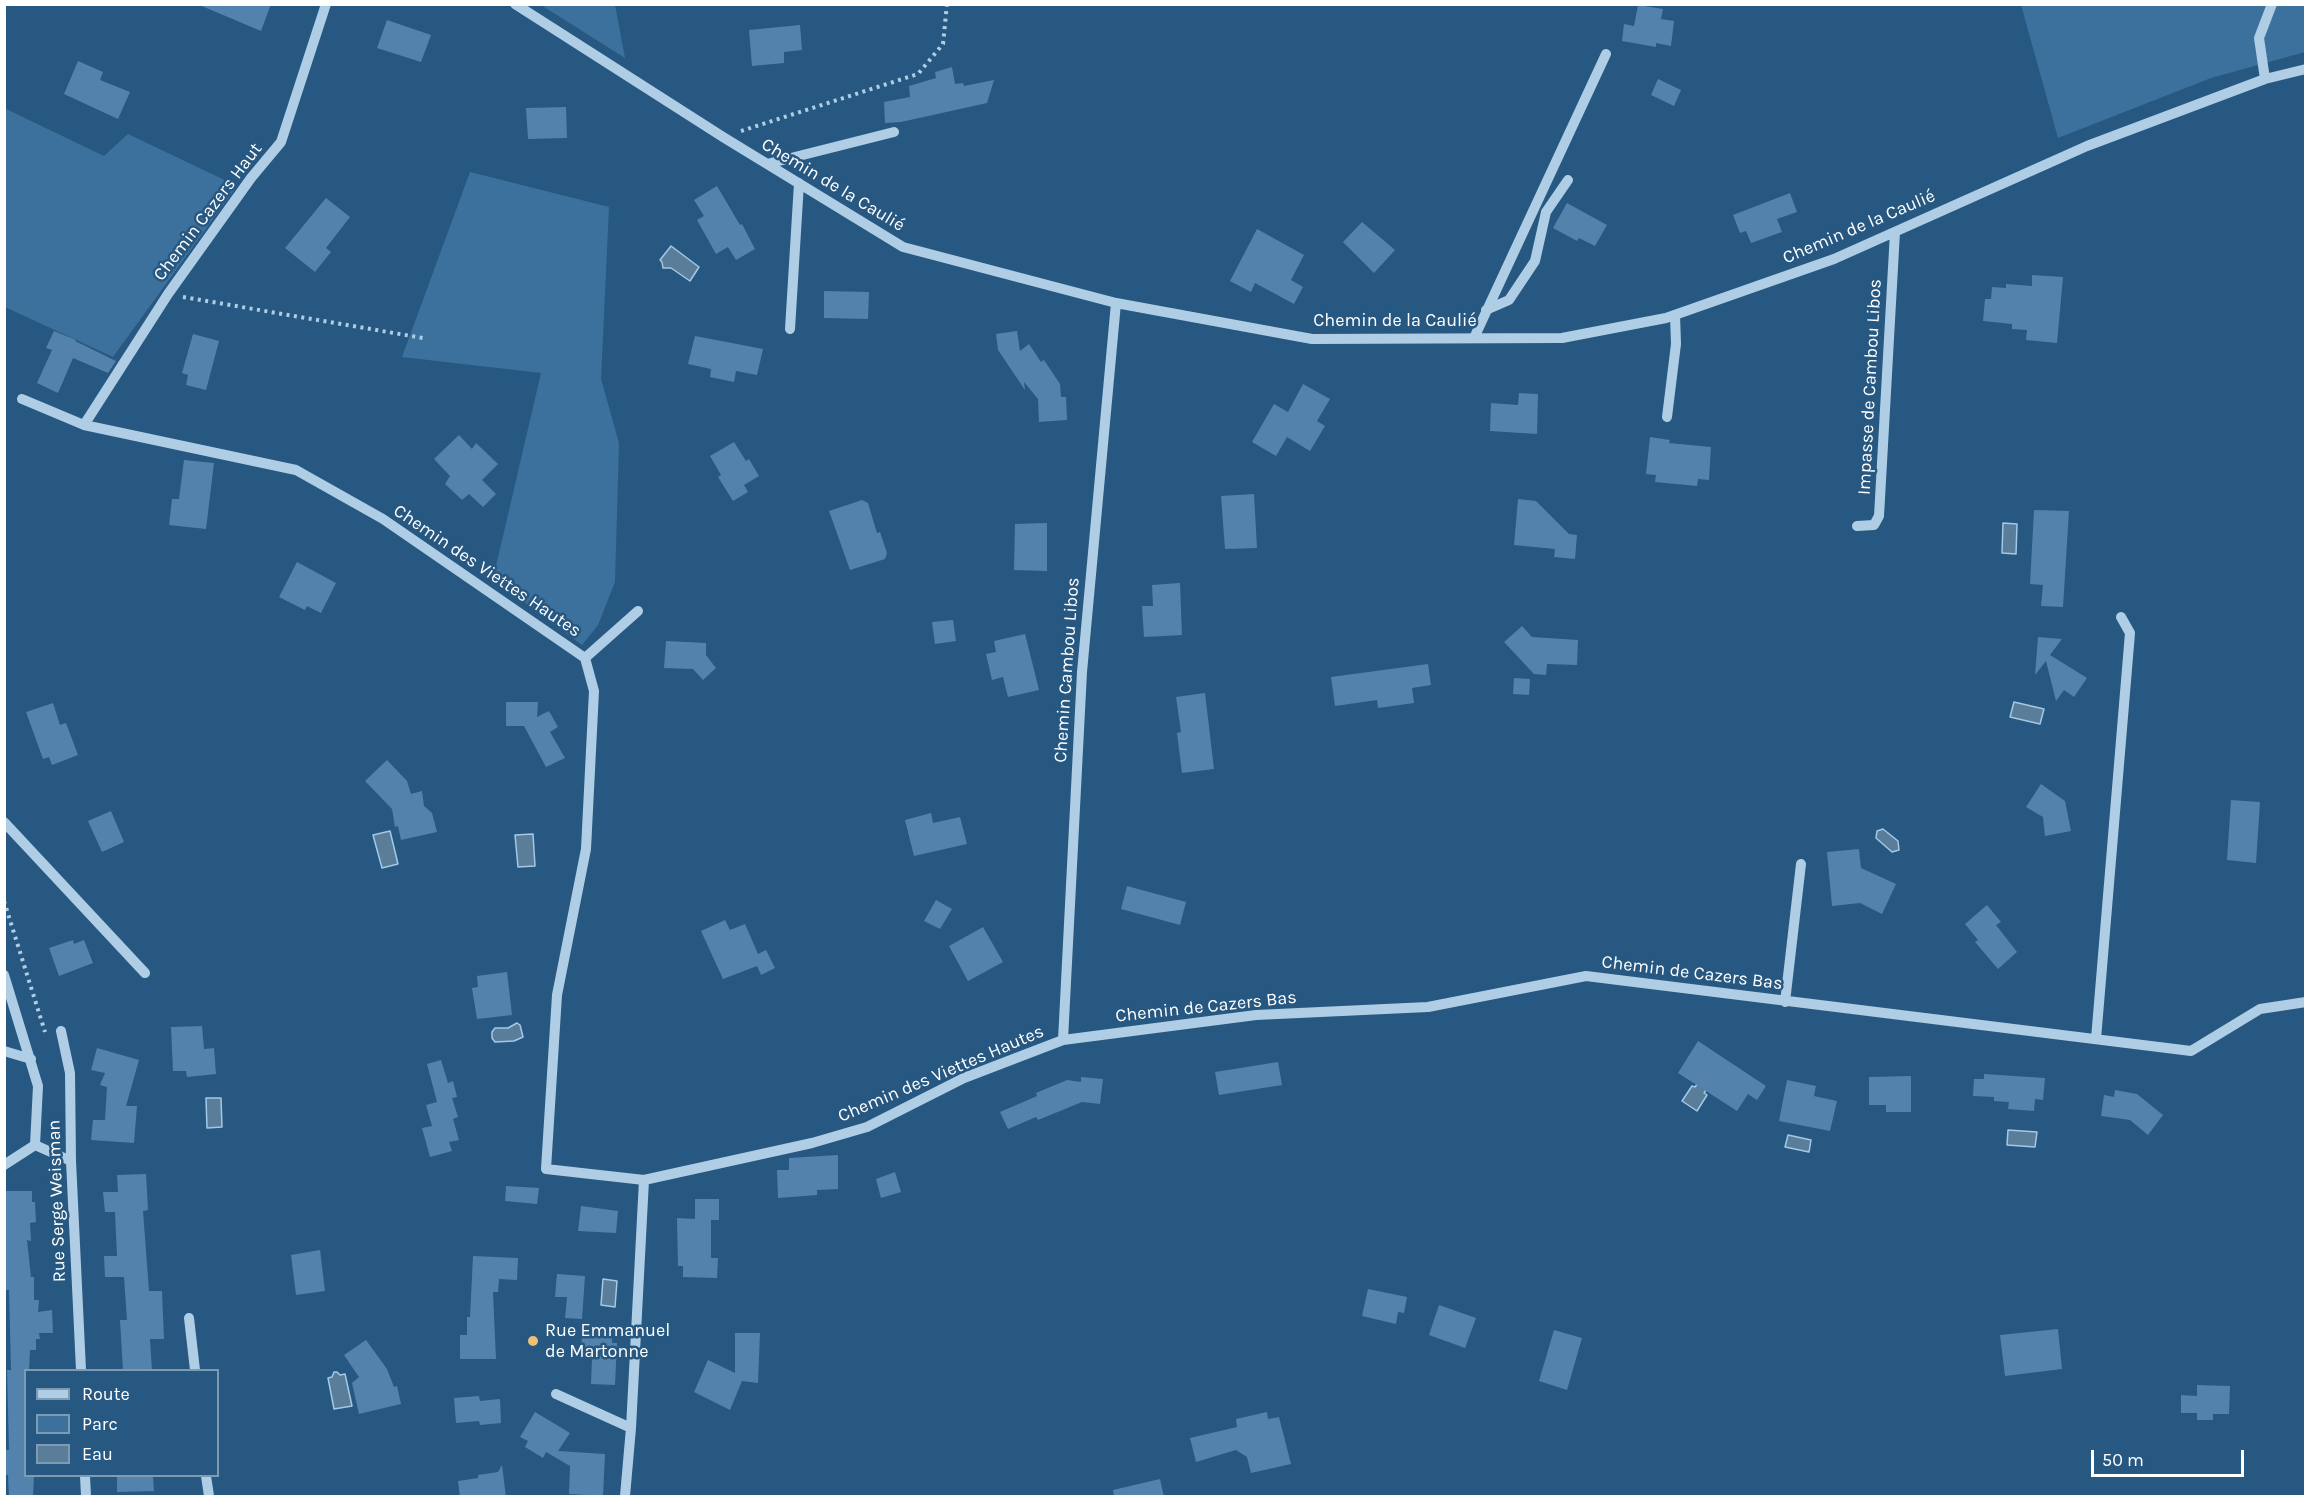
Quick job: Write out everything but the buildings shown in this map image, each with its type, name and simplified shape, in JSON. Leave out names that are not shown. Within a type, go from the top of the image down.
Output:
[{"type":"street","name":"Chemin Cazers Haut","points":[[84,425],[168,294],[251,178],[281,142],[326,4]]},
{"type":"street","name":"Chemin de la Caulié","points":[[515,4],[723,137],[903,247],[1116,303],[1312,339],[1562,338],[1675,315],[1834,259],[2087,146],[2265,79],[2306,69]]},
{"type":"street","points":[[2265,79],[2259,38],[2272,4]]},
{"type":"street","points":[[1474,338],[1606,54]]},
{"type":"street","points":[[767,164],[894,132]]},
{"type":"street","points":[[1486,310],[1509,300],[1535,261],[1546,212],[1568,180]]},
{"type":"street","points":[[790,329],[799,183]]},
{"type":"street","name":"Impasse de Cambou Libos","points":[[1857,526],[1874,525],[1879,516],[1895,232]]},
{"type":"street","name":"Chemin Cambou Libos","points":[[1063,1040],[1082,672],[1116,303]]},
{"type":"street","points":[[1667,417],[1676,344],[1675,315]]},
{"type":"street","name":"Chemin des Viettes Hautes","points":[[22,399],[84,425],[297,470],[383,519],[585,658],[594,691],[586,849],[557,995],[546,1169],[645,1180],[812,1143],[867,1127],[964,1078],[1063,1040]]},
{"type":"street","points":[[585,658],[638,611]]},
{"type":"street","points":[[2096,1039],[2130,633],[2121,617]]},
{"type":"street","points":[[4,822],[145,973]]},
{"type":"street","points":[[1785,1002],[1801,864]]},
{"type":"street","points":[[4,975],[38,1086],[35,1145]]},
{"type":"street","name":"Chemin de Cazers Bas","points":[[1063,1040],[1256,1015],[1428,1007],[1586,976],[2191,1051],[2260,1009],[2306,1002]]},
{"type":"street","name":"Rue Serge Weisman","points":[[61,1031],[70,1073],[71,1161],[81,1369]]},
{"type":"street","points":[[4,1051],[31,1059]]},
{"type":"street","points":[[35,1145],[71,1161]]},
{"type":"street","points":[[4,1165],[35,1145]]},
{"type":"street","points":[[625,1497],[645,1180]]},
{"type":"street","points":[[189,1318],[195,1369]]},
{"type":"street","points":[[556,1394],[631,1428]]},
{"type":"street","points":[[85,1477],[86,1497]]},
{"type":"street","points":[[206,1477],[209,1497]]},
{"type":"path","points":[[723,137],[918,74],[943,44],[947,4]]},
{"type":"path","points":[[168,294],[423,338]]},
{"type":"green space","points":[[541,5],[615,5],[625,58]]},
{"type":"green space","points":[[2021,5],[2305,5],[2305,52],[2211,78],[2058,138]]},
{"type":"green space","points":[[4,108],[104,156],[128,134],[237,186],[113,357],[5,307]]},
{"type":"green space","points":[[470,172],[609,207],[601,379],[619,443],[615,582],[598,625],[582,645],[493,579],[541,373],[402,357]]},
{"type":"water","points":[[671,246],[699,267],[690,281],[671,268],[663,268],[660,260]]},
{"type":"water","points":[[2003,523],[2017,524],[2016,554],[2002,553]]},
{"type":"water","points":[[2014,702],[2044,709],[2040,724],[2010,717]]},
{"type":"water","points":[[1883,829],[1898,841],[1899,850],[1892,852],[1876,838],[1877,831]]},
{"type":"water","points":[[390,831],[398,864],[382,868],[373,835]]},
{"type":"water","points":[[533,834],[535,866],[518,867],[515,835]]},
{"type":"water","points":[[517,1023],[520,1025],[523,1037],[514,1041],[495,1042],[492,1038],[495,1028],[508,1028]]},
{"type":"water","points":[[1700,1080],[1709,1086],[1704,1093],[1707,1095],[1697,1111],[1682,1101],[1692,1086],[1695,1087]]},
{"type":"water","points":[[206,1098],[221,1098],[222,1127],[207,1128]]},
{"type":"water","points":[[2008,1130],[2037,1132],[2035,1147],[2007,1145]]},
{"type":"water","points":[[1788,1135],[1811,1140],[1809,1152],[1785,1147]]},
{"type":"water","points":[[603,1279],[617,1281],[615,1307],[601,1305]]},
{"type":"water","points":[[334,1372],[340,1375],[345,1374],[352,1406],[334,1409],[328,1378],[332,1377]]},
{"type":"place","name":"Rue Emmanuel de Martonne","points":[[533,1341]]}]
